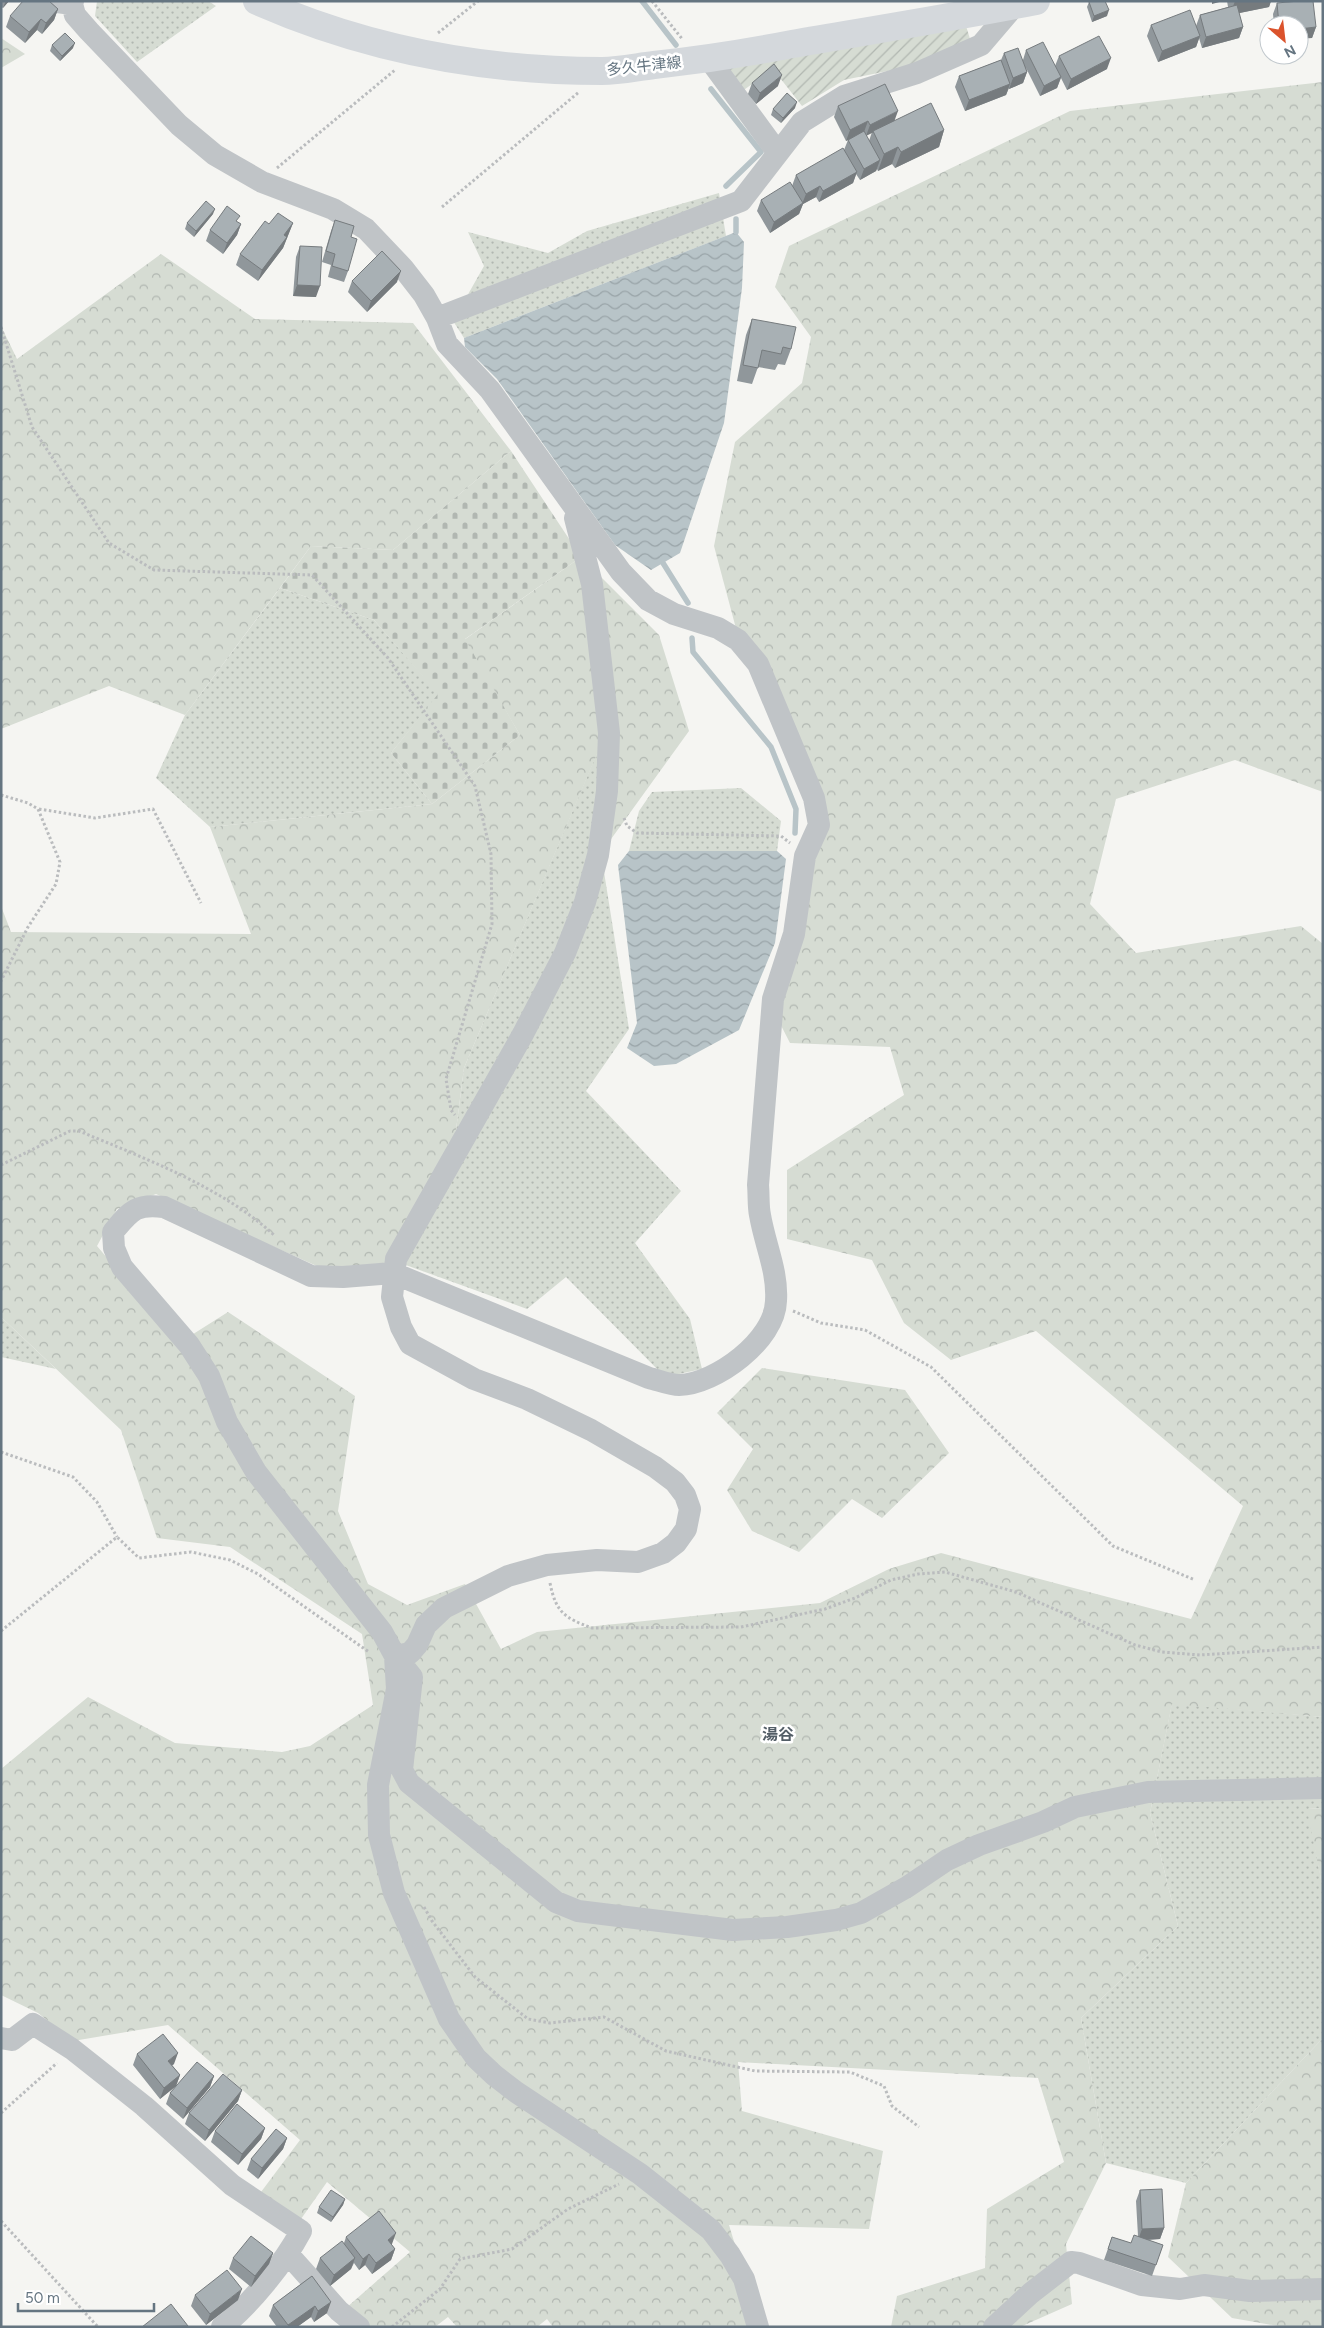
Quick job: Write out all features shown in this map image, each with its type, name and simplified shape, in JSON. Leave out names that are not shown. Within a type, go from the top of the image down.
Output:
[{"type":"main road","name":"多久牛津線","points":[[257,1],[290,16],[356,38],[410,52],[471,63],[604,71],[709,59],[1025,3]]},
{"type":"street","points":[[65,2],[88,32],[179,125],[215,155],[262,182],[333,209],[366,230],[403,268],[424,295],[438,318],[447,344],[490,390],[621,572],[648,600],[674,614],[718,628],[738,640],[758,664],[814,798],[819,825],[806,856],[794,934],[773,999],[758,1185],[760,1215],[776,1274],[776,1304],[765,1332],[734,1365],[709,1378],[678,1385],[649,1378],[393,1274],[343,1277],[312,1276],[164,1207],[148,1205],[130,1212],[113,1232],[114,1248],[122,1267],[189,1345],[209,1376],[227,1422],[256,1472],[382,1632],[384,1657],[397,1688],[378,1785],[379,1835],[394,1893],[438,1997],[462,2039],[476,2058],[494,2076],[640,2174],[711,2230],[730,2255],[744,2279],[758,2327]]},
{"type":"street","points":[[438,318],[742,201],[802,122],[844,96],[917,73],[981,46],[1025,3]]},
{"type":"street","points":[[709,59],[778,153]]},
{"type":"street","points":[[384,1657],[410,1653],[417,1645],[426,1625],[444,1608],[508,1576],[547,1565],[597,1560],[638,1562],[663,1553],[676,1543],[686,1529],[690,1509],[685,1495],[675,1482],[591,1430],[528,1399],[474,1379],[410,1344],[401,1327],[392,1297],[396,1259],[523,1034],[565,953],[585,902],[598,855],[607,791],[609,733],[592,584],[571,503]]},
{"type":"street","points":[[384,1657],[412,1677],[402,1770],[409,1782],[556,1902],[578,1912],[733,1930],[787,1927],[836,1920],[861,1913],[907,1887],[947,1860],[978,1845],[1043,1822],[1074,1807],[1148,1792],[1323,1788]]},
{"type":"street","points":[[1,2038],[12,2040],[32,2024],[72,2049],[144,2106],[232,2185],[301,2231],[288,2254],[234,2318],[222,2327]]},
{"type":"street","points":[[288,2254],[339,2311],[359,2327]]},
{"type":"street","points":[[994,2327],[1024,2299],[1071,2262],[1079,2263],[1142,2285],[1180,2288],[1204,2285],[1250,2291],[1323,2289]]},
{"type":"path","points":[[262,182],[286,159],[394,72],[410,52],[432,38],[478,1]]},
{"type":"path","points":[[652,1],[688,45],[709,59]]},
{"type":"path","points":[[442,207],[604,71]]},
{"type":"path","points":[[1,327],[32,427],[109,543],[154,570],[312,575],[388,658],[475,786],[491,854],[492,924],[446,1079],[451,1110],[468,1131]]},
{"type":"path","points":[[1,795],[38,808],[95,818],[153,809],[201,903]]},
{"type":"path","points":[[1,981],[28,927],[56,884],[58,875],[60,862],[38,808]]},
{"type":"path","points":[[622,812],[627,826],[637,833],[781,836],[806,856]]},
{"type":"path","points":[[1,1165],[70,1131],[79,1131],[190,1180],[258,1219],[282,1242],[292,1267]]},
{"type":"path","points":[[776,1304],[821,1323],[865,1330],[931,1367],[1113,1546],[1195,1580]]},
{"type":"path","points":[[1,1452],[73,1477],[97,1502],[117,1537],[139,1558],[191,1552],[230,1560],[258,1574],[364,1647],[384,1657]]},
{"type":"path","points":[[1,1631],[117,1537]]},
{"type":"path","points":[[547,1565],[552,1593],[559,1610],[575,1622],[592,1628],[741,1627],[825,1609],[855,1598],[891,1580],[918,1574],[945,1572],[1016,1592],[1135,1645],[1162,1652],[1200,1655],[1323,1647]]},
{"type":"path","points":[[423,1905],[432,1921],[475,1977],[528,2019],[550,2023],[604,2017],[666,2051],[755,2071],[850,2072],[884,2086],[892,2106],[919,2127]]},
{"type":"path","points":[[1,2113],[72,2049]]},
{"type":"path","points":[[392,2327],[440,2289],[460,2258],[512,2249],[568,2209],[640,2174]]},
{"type":"path","points":[[1,2221],[98,2327]]},
{"type":"green space","points":[[97,1],[208,1],[216,6],[137,62],[95,16]]},
{"type":"green space","points":[[966,26],[971,42],[912,66],[844,80],[802,106],[773,69],[741,92],[726,69]]},
{"type":"green space","points":[[1,38],[25,54],[1,68]]},
{"type":"green space","points":[[1323,82],[1323,792],[1235,760],[1116,799],[1090,904],[1136,953],[1301,926],[1323,944],[1323,1717],[1172,1704],[1150,1813],[1178,1926],[1081,2018],[1106,2163],[1066,2244],[1072,2304],[1020,2327],[891,2327],[897,2296],[985,2268],[987,2209],[1064,2162],[1038,2078],[738,2062],[742,2111],[883,2151],[869,2229],[729,2225],[760,2327],[553,2327],[547,2319],[537,2327],[457,2327],[448,2317],[435,2327],[368,2327],[346,2308],[410,2252],[327,2182],[301,2219],[258,2196],[300,2140],[168,2025],[73,2041],[38,2013],[1,1995],[1,1769],[88,1697],[175,1743],[282,1752],[310,1746],[373,1705],[362,1634],[230,1547],[157,1538],[121,1430],[1,1317],[1,906],[11,932],[251,934],[210,827],[432,804],[520,735],[464,640],[581,557],[659,635],[689,731],[601,853],[597,754],[464,1068],[449,1184],[403,1264],[319,1267],[156,1194],[117,1209],[97,1246],[179,1343],[228,1312],[355,1396],[338,1511],[368,1584],[407,1605],[465,1584],[501,1649],[537,1632],[820,1603],[889,1569],[941,1553],[1191,1619],[1243,1506],[1036,1331],[951,1360],[904,1323],[872,1260],[787,1239],[787,1170],[904,1095],[890,1047],[790,1043],[767,998],[819,835],[742,651],[714,546],[735,442],[802,383],[811,337],[775,287],[789,246],[1070,111]]},
{"type":"green space","points":[[719,193],[726,236],[464,338],[453,321],[484,266],[468,232],[548,253],[587,231]]},
{"type":"green space","points":[[161,254],[255,319],[413,323],[511,451],[393,550],[311,546],[185,715],[109,686],[1,729],[1,326],[17,359]]},
{"type":"green space","points":[[511,451],[581,557],[465,639],[520,735],[432,804],[391,753],[438,694],[374,620],[280,588],[311,546],[393,550]]},
{"type":"green space","points":[[280,588],[374,620],[439,694],[391,753],[432,804],[210,827],[156,778],[185,715]]},
{"type":"green space","points":[[597,753],[601,853],[629,1029],[586,1091],[681,1191],[635,1243],[690,1319],[702,1369],[665,1377],[566,1277],[527,1309],[403,1264],[449,1184],[464,1068]]},
{"type":"green space","points":[[741,788],[781,821],[777,851],[629,851],[639,811],[652,792]]},
{"type":"green space","points":[[1,1317],[56,1369],[1,1357]]},
{"type":"green space","points":[[762,1368],[905,1390],[949,1453],[882,1518],[852,1499],[799,1552],[752,1531],[727,1490],[753,1449],[717,1413]]},
{"type":"green space","points":[[1172,1703],[1323,1717],[1323,1808],[1308,1809],[1323,1890],[1323,2038],[1186,2183],[1106,2163],[1081,2018],[1178,1926],[1150,1813]]},
{"type":"green space","points":[[1323,1808],[1323,1890],[1307,1809]]},
{"type":"green space","points":[[1323,2038],[1323,2327],[1284,2327],[1232,2318],[1168,2257],[1186,2183]]},
{"type":"water","points":[[736,232],[744,242],[742,288],[724,423],[680,553],[651,570],[615,545],[497,379],[465,347],[464,338]]},
{"type":"water","points":[[629,851],[777,851],[786,859],[775,943],[739,1030],[676,1064],[654,1066],[627,1048],[637,1023],[618,865]]},
{"type":"building","points":[[23,1],[49,1],[58,9],[46,23],[41,19],[29,32],[10,16]]},
{"type":"building","points":[[1090,1],[1105,1],[1109,10],[1094,16]]},
{"type":"building","points":[[1313,1],[1316,27],[1309,28],[1309,15],[1278,15],[1277,3]]},
{"type":"building","points":[[1237,5],[1243,27],[1206,37],[1200,15]]},
{"type":"building","points":[[1190,10],[1200,36],[1162,51],[1151,25]]},
{"type":"building","points":[[65,33],[75,43],[62,56],[52,45]]},
{"type":"building","points":[[1099,36],[1111,58],[1071,79],[1059,56]]},
{"type":"building","points":[[1043,42],[1061,77],[1044,86],[1026,50]]},
{"type":"building","points":[[1018,48],[1027,72],[1013,78],[1004,53]]},
{"type":"building","points":[[1001,60],[1010,84],[969,100],[959,76]]},
{"type":"building","points":[[774,64],[782,75],[760,93],[752,83]]},
{"type":"building","points":[[885,84],[898,111],[870,125],[868,121],[850,130],[838,106]]},
{"type":"building","points":[[787,93],[797,102],[783,118],[773,109]]},
{"type":"building","points":[[931,103],[944,130],[901,152],[898,147],[884,154],[873,131]]},
{"type":"building","points":[[864,131],[880,160],[864,169],[848,140]]},
{"type":"building","points":[[843,148],[857,172],[823,191],[820,186],[806,194],[796,175]]},
{"type":"building","points":[[790,182],[803,203],[774,222],[761,200]]},
{"type":"building","points":[[206,201],[215,209],[196,231],[187,223]]},
{"type":"building","points":[[227,206],[240,216],[236,221],[241,224],[227,243],[210,230]]},
{"type":"building","points":[[278,213],[293,223],[284,235],[287,237],[262,270],[240,254],[265,221],[269,224]]},
{"type":"building","points":[[335,220],[354,226],[351,237],[357,239],[348,271],[332,266],[335,254],[326,251]]},
{"type":"building","points":[[300,246],[322,247],[320,286],[297,285]]},
{"type":"building","points":[[382,251],[401,271],[371,301],[352,281]]},
{"type":"building","points":[[752,319],[796,327],[791,349],[783,347],[781,354],[762,350],[758,368],[743,365]]},
{"type":"building","points":[[163,2034],[178,2053],[168,2061],[180,2075],[164,2088],[137,2054]]},
{"type":"building","points":[[197,2062],[214,2076],[187,2108],[170,2093]]},
{"type":"building","points":[[223,2074],[242,2090],[209,2130],[189,2113]]},
{"type":"building","points":[[237,2104],[265,2128],[242,2154],[215,2131]]},
{"type":"building","points":[[276,2129],[287,2138],[262,2168],[251,2159]]},
{"type":"building","points":[[1162,2189],[1164,2228],[1142,2229],[1140,2190]]},
{"type":"building","points":[[331,2190],[345,2199],[333,2217],[319,2207]]},
{"type":"building","points":[[379,2211],[396,2233],[388,2240],[395,2249],[376,2263],[369,2254],[363,2259],[346,2237]]},
{"type":"building","points":[[1134,2235],[1163,2245],[1156,2265],[1108,2249],[1112,2237],[1131,2243]]},
{"type":"building","points":[[251,2236],[273,2253],[255,2276],[233,2258]]},
{"type":"building","points":[[342,2241],[355,2258],[334,2275],[320,2258]]},
{"type":"building","points":[[227,2270],[242,2289],[210,2314],[195,2295]]},
{"type":"building","points":[[312,2276],[331,2302],[318,2311],[315,2306],[288,2325],[273,2305]]},
{"type":"building","points":[[171,2304],[188,2326],[142,2327]]},
{"type":"waterway","points":[[642,1],[676,45]]},
{"type":"waterway","points":[[711,89],[761,152],[726,186]]},
{"type":"waterway","points":[[736,219],[736,232]]},
{"type":"waterway","points":[[663,563],[688,603]]},
{"type":"waterway","points":[[692,638],[693,652],[771,747],[796,809],[795,833]]},
{"type":"district","name":"湯谷","points":[[778,1734]]}]
